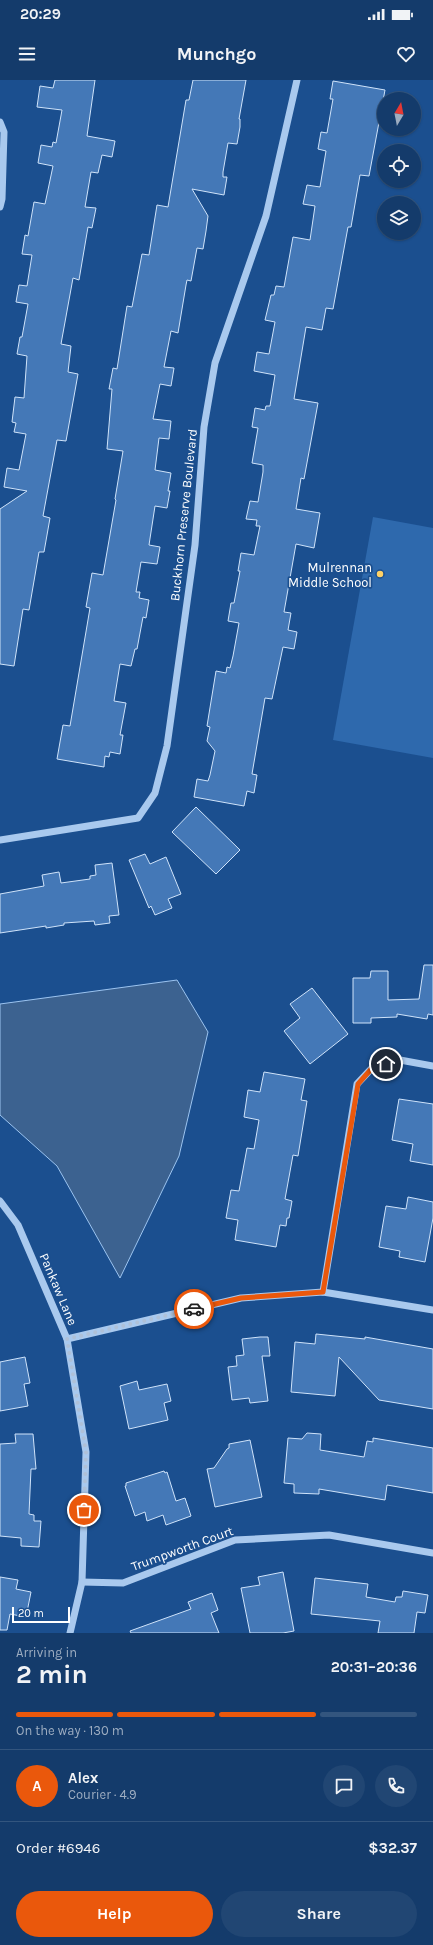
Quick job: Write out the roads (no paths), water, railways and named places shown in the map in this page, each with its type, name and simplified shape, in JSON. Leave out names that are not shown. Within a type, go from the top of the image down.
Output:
[{"type":"street","name":"Buckhorn Preserve Boulevard","points":[[0,840],[138,818],[155,793],[167,746],[194,545],[204,426],[215,363],[266,216],[297,80]]},
{"type":"street","points":[[0,122],[4,132],[2,199],[0,207]]},
{"type":"street","points":[[323,1292],[358,1084],[373,1067],[400,1060],[433,1066]]},
{"type":"street","name":"Pankaw Lane","points":[[0,1201],[18,1225],[67,1339],[86,1452],[82,1582],[70,1633]]},
{"type":"street","points":[[67,1339],[241,1298],[323,1292],[433,1310]]},
{"type":"street","name":"Trumpworth Court","points":[[82,1582],[123,1583],[235,1540],[329,1535],[433,1553]]},
{"type":"place","name":"Mulrennan Middle School","points":[[380,574]]}]
